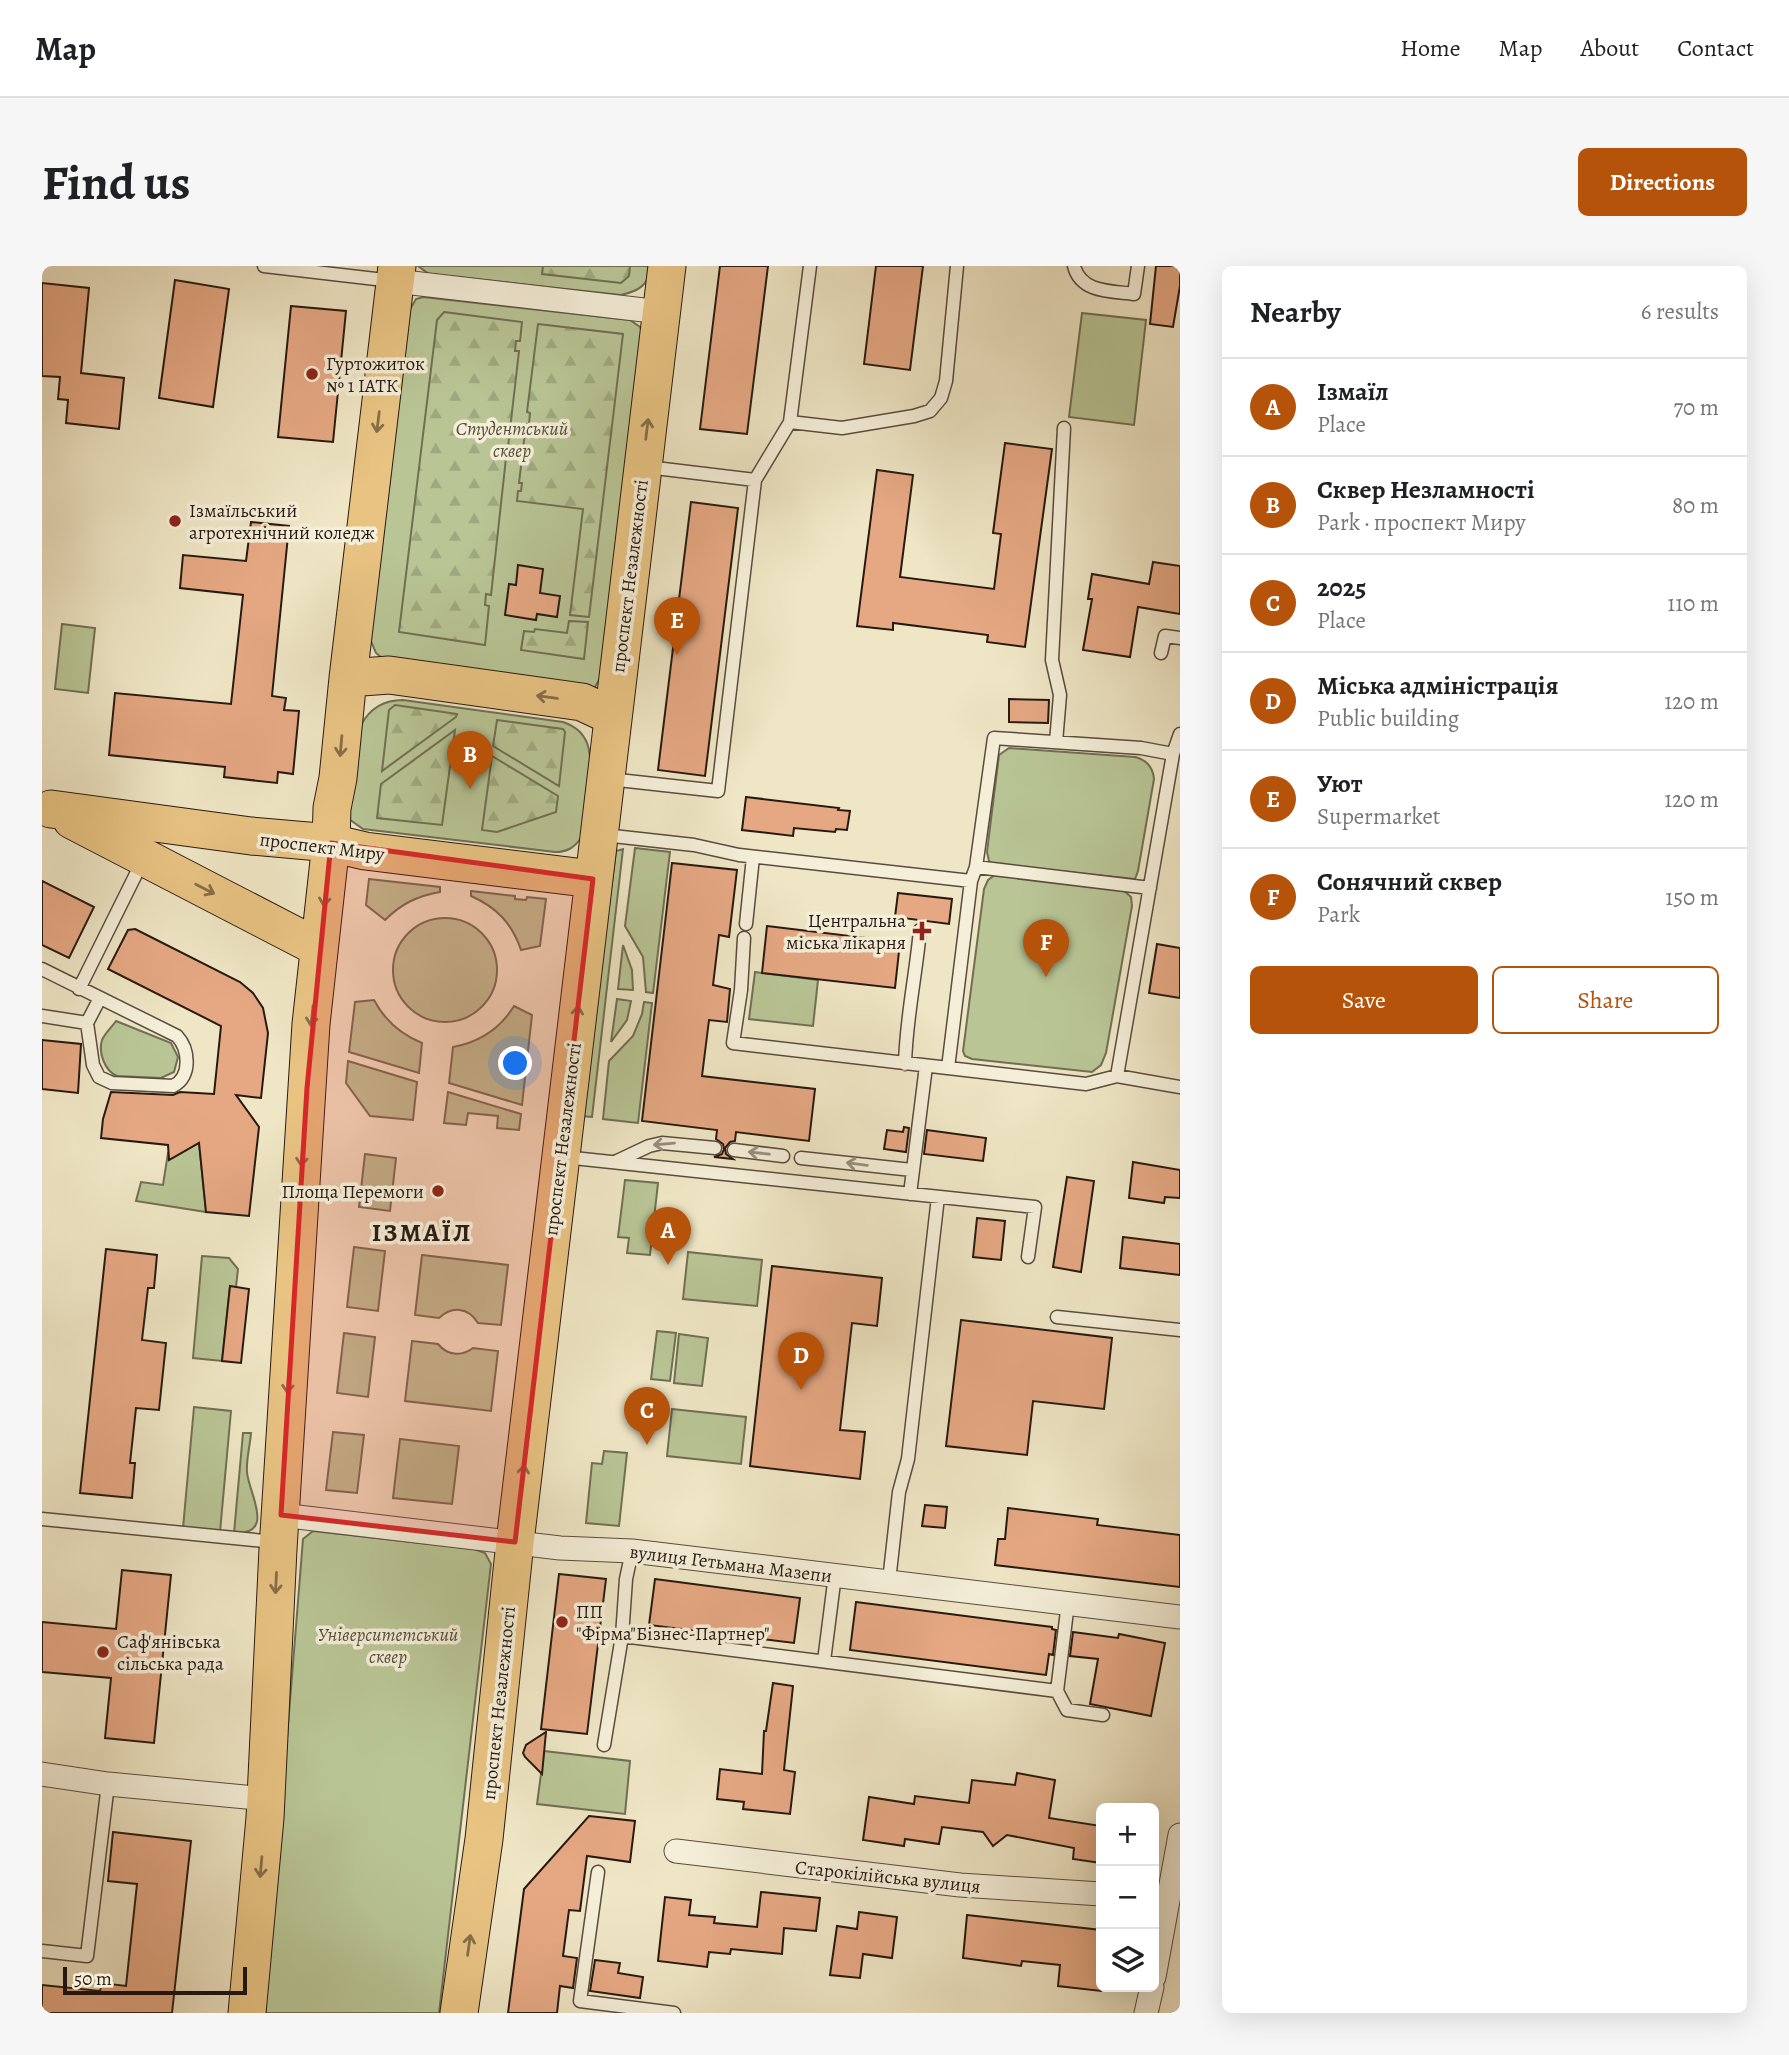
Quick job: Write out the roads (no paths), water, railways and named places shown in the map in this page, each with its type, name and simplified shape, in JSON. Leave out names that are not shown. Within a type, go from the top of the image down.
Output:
[{"type":"main road","name":"проспект Незалежності","points":[[459,2013],[484,1839],[515,1542],[667,266]]},
{"type":"main road","points":[[247,2013],[266,1799],[279,1529],[305,1115],[319,948],[331,843],[332,808],[338,778],[396,274]]},
{"type":"main road","points":[[348,678],[389,675],[582,702],[612,716]]},
{"type":"main road","name":"проспект Миру","points":[[47,807],[251,836],[331,843],[366,851],[593,878]]},
{"type":"main road","name":"проспект Миру","points":[[47,807],[319,948]]},
{"type":"street","points":[[396,274],[662,312]]},
{"type":"street","name":"вулиця Гетьмана Мазепи","points":[[279,1529],[632,1551],[1180,1617]]},
{"type":"street","points":[[42,1774],[108,1784],[266,1799]]},
{"type":"street","points":[[1159,1950],[1180,1835]]},
{"type":"street","name":"Старокілійська вулиця","points":[[676,1851],[960,1885],[1096,1894]]},
{"type":"street","points":[[1146,2013],[1151,1992]]},
{"type":"lane","points":[[264,266],[396,274]]},
{"type":"lane","points":[[605,778],[718,791],[754,480],[790,422],[810,266]]},
{"type":"lane","points":[[790,422],[842,428],[930,411],[941,398],[946,381],[957,266]]},
{"type":"lane","points":[[1074,266],[1087,286],[1134,294],[1138,266]]},
{"type":"lane","points":[[1056,742],[1060,695],[1052,660],[1064,428]]},
{"type":"lane","points":[[643,466],[754,480]]},
{"type":"lane","points":[[1161,653],[1166,636],[1180,638]]},
{"type":"lane","points":[[1117,1076],[1173,754],[1180,734]]},
{"type":"lane","points":[[948,1068],[971,881],[976,867],[994,738],[1141,748],[1173,754]]},
{"type":"lane","points":[[598,834],[694,845],[753,856],[971,881]]},
{"type":"lane","points":[[746,924],[753,856]]},
{"type":"lane","points":[[79,989],[144,859]]},
{"type":"lane","points":[[976,867],[1150,888]]},
{"type":"lane","points":[[905,1064],[906,1031],[920,930]]},
{"type":"lane","points":[[744,938],[741,990],[733,1043],[1086,1084],[1117,1076],[1180,1087]]},
{"type":"lane","points":[[42,969],[177,1035],[186,1052],[185,1077],[173,1086],[112,1083],[99,1077],[93,1065],[87,1023],[100,998]]},
{"type":"lane","points":[[42,1016],[87,1023]]},
{"type":"lane","points":[[909,1194],[926,1066]]},
{"type":"lane","points":[[615,1162],[662,1143],[715,1148]]},
{"type":"lane","points":[[734,1150],[783,1156]]},
{"type":"lane","points":[[560,1156],[1035,1207],[1028,1257]]},
{"type":"lane","points":[[802,1158],[912,1170]]},
{"type":"lane","points":[[889,1581],[899,1492],[908,1459],[938,1197]]},
{"type":"lane","points":[[1057,1317],[1180,1330]]},
{"type":"lane","points":[[42,1519],[279,1529]]},
{"type":"lane","points":[[604,1745],[622,1636],[626,1580],[632,1551]]},
{"type":"lane","points":[[824,1661],[835,1575]]},
{"type":"lane","points":[[1068,1603],[1057,1691],[1067,1710],[1103,1715]]},
{"type":"lane","points":[[622,1636],[1057,1691]]},
{"type":"lane","points":[[42,1951],[88,1956],[108,1784]]},
{"type":"lane","points":[[598,1872],[580,2001],[601,2009],[674,2013]]},
{"type":"place","name":"Гуртожиток № 1 ІАТК","points":[[312,374]]},
{"type":"place","name":"Ізмаїльський агротехнічний коледж","points":[[175,521]]},
{"type":"place","name":"Уют","points":[[677,655]]},
{"type":"place","name":"Сквер Незламності","points":[[470,789]]},
{"type":"place","name":"Центральна міська лікарня","points":[[922,931]]},
{"type":"place","name":"Сонячний сквер","points":[[1046,977]]},
{"type":"place","name":"Площа Перемоги","points":[[438,1191]]},
{"type":"place","name":"Ізмаїл","points":[[668,1265]]},
{"type":"place","name":"Міська адміністрація","points":[[801,1390]]},
{"type":"place","name":"2025","points":[[647,1445]]},
{"type":"place","name":"ПП \"Фірма\"Бізнес-Партнер\"","points":[[562,1622]]},
{"type":"place","name":"Саф'янівська сільська рада","points":[[103,1652]]},
{"type":"district","name":"ІЗМАЇЛ","points":[[422,1232]]},
{"type":"park label","name":"Студентський сквер","points":[[512,439]]},
{"type":"park label","name":"Університетський сквер","points":[[388,1645]]}]
